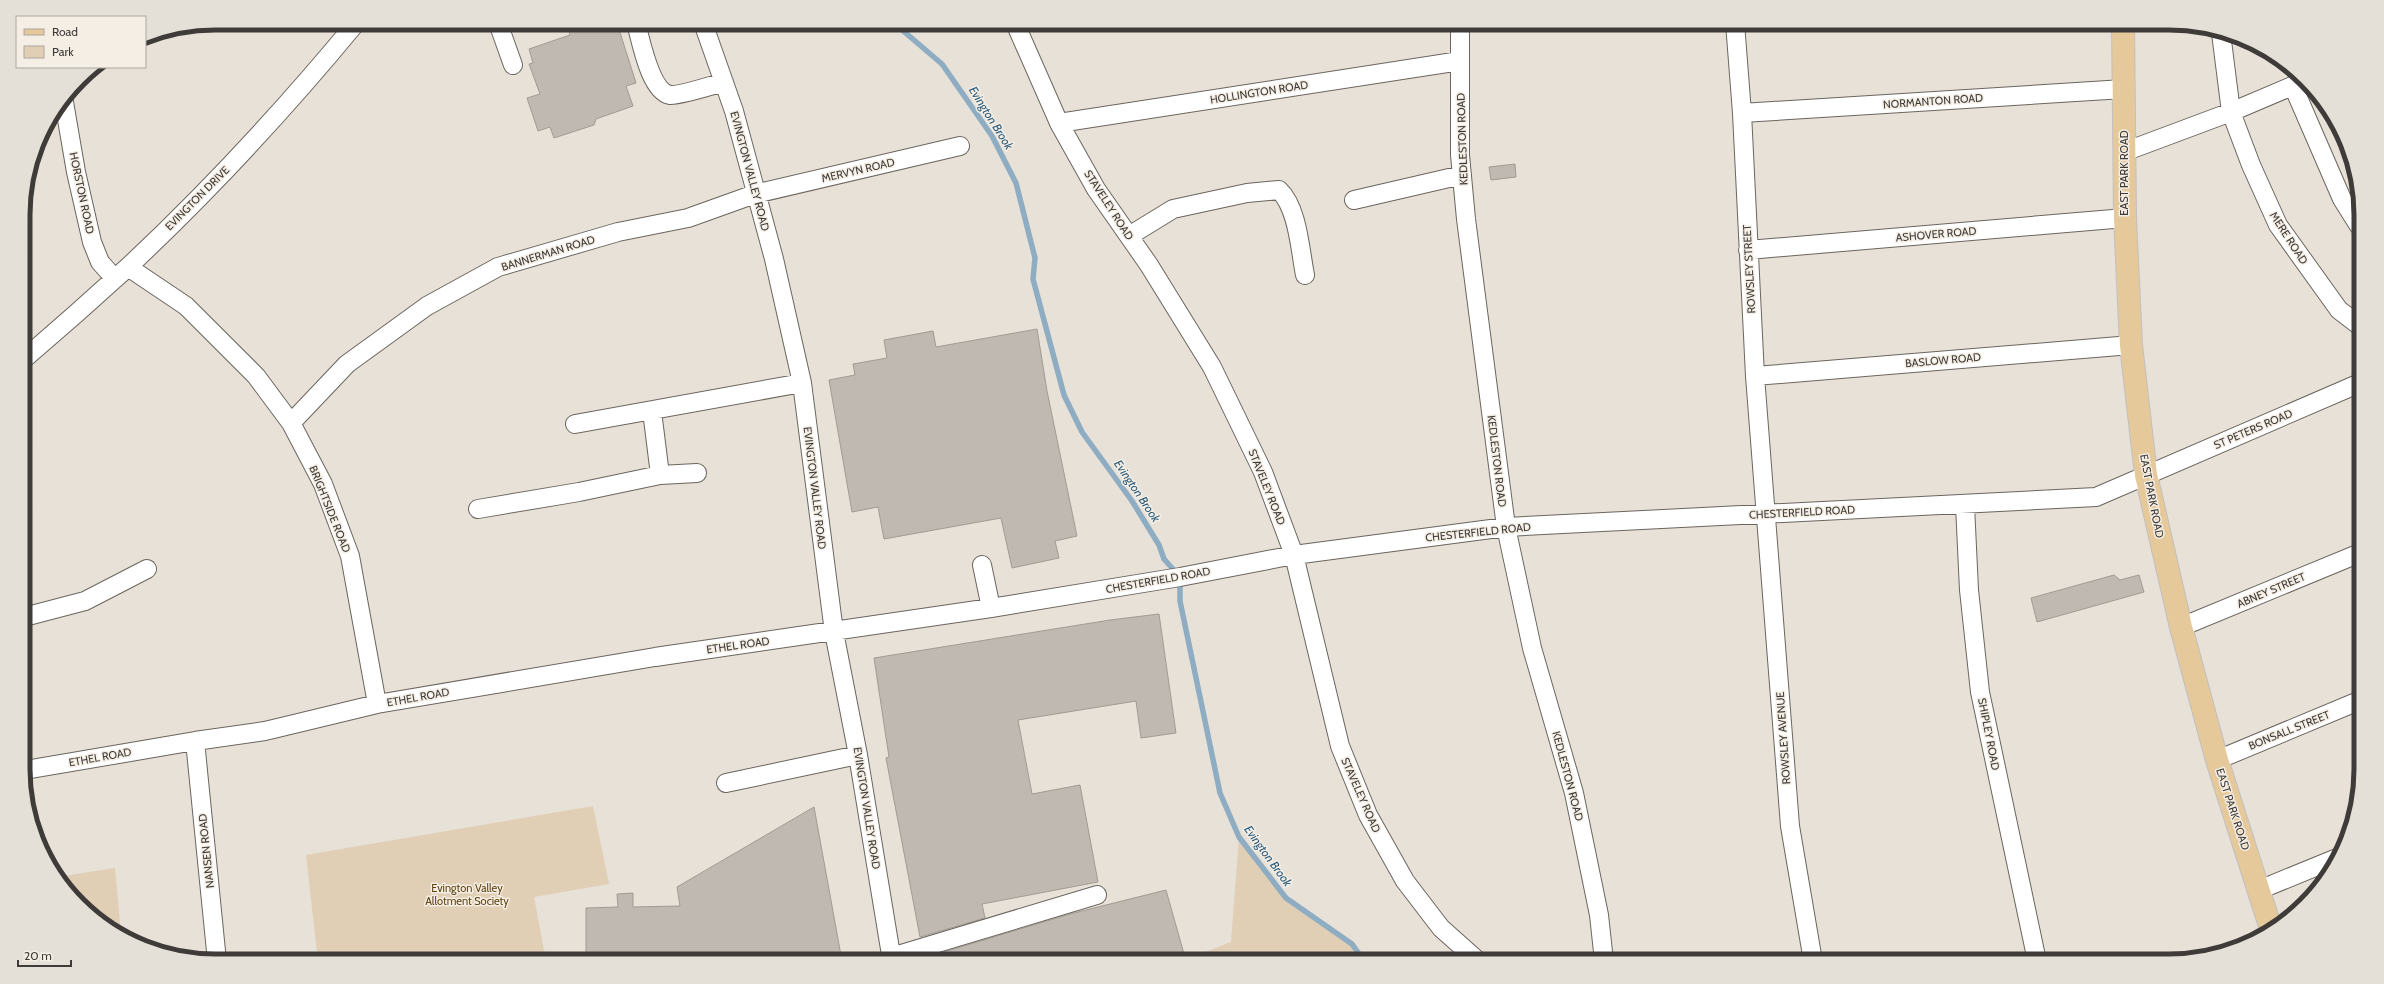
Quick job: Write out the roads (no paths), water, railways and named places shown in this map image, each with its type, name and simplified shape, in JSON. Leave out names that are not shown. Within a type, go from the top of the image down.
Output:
[{"type":"main road","name":"EAST PARK ROAD","points":[[2122,30],[2124,89],[2124,218],[2131,345],[2146,475],[2181,627],[2217,760],[2270,924]]},
{"type":"street","name":"EVINGTON DRIVE","points":[[30,354],[121,273],[252,143],[350,30]]},
{"type":"street","points":[[500,30],[513,65]]},
{"type":"street","points":[[638,30],[655,84],[662,92],[671,95],[724,82]]},
{"type":"street","name":"EVINGTON VALLEY ROAD","points":[[705,30],[734,111],[755,194],[774,259],[802,383],[834,632],[858,755],[891,954]]},
{"type":"street","name":"STAVELEY ROAD","points":[[1018,30],[1059,123],[1096,189],[1129,236],[1212,367],[1263,472],[1294,555],[1340,746],[1368,815],[1405,881],[1441,928],[1470,954]]},
{"type":"street","name":"KEDLESTON ROAD","points":[[1460,30],[1462,175],[1466,219],[1506,526],[1532,648],[1574,793],[1599,915],[1603,954]]},
{"type":"street","name":"ROWSLEY STREET","points":[[1736,30],[1742,113],[1755,376],[1767,514]]},
{"type":"street","name":"MERE ROAD","points":[[2222,38],[2231,112],[2251,165],[2278,225],[2328,297],[2339,310],[2354,321]]},
{"type":"street","name":"HOLLINGTON ROAD","points":[[1059,123],[1460,61]]},
{"type":"street","points":[[2124,152],[2231,112],[2298,83],[2342,199],[2354,217]]},
{"type":"street","name":"NORMANTON ROAD","points":[[1742,113],[2124,89]]},
{"type":"street","name":"HORSTON ROAD","points":[[65,107],[76,172],[92,242],[100,262],[121,273]]},
{"type":"street","name":"MERVYN ROAD","points":[[755,194],[960,146]]},
{"type":"street","points":[[1354,200],[1462,175]]},
{"type":"street","points":[[1129,236],[1173,209],[1247,193],[1278,190],[1287,198],[1292,212],[1305,275]]},
{"type":"street","name":"BANNERMAN ROAD","points":[[292,423],[347,364],[427,306],[498,267],[618,232],[688,218],[755,194]]},
{"type":"street","name":"ASHOVER ROAD","points":[[1748,250],[2124,218]]},
{"type":"street","name":"BRIGHTSIDE ROAD","points":[[121,273],[186,306],[256,376],[292,423],[323,484],[350,556],[377,704]]},
{"type":"street","name":"BASLOW ROAD","points":[[1755,376],[2131,345]]},
{"type":"street","points":[[575,424],[802,383]]},
{"type":"street","name":"ST PETERS ROAD","points":[[2146,475],[2354,387]]},
{"type":"street","points":[[652,411],[660,474]]},
{"type":"street","points":[[478,510],[579,492],[660,474],[697,473]]},
{"type":"street","name":"CHESTERFIELD ROAD","points":[[813,635],[1180,577],[1294,555],[1506,526],[2096,497],[2146,475]]},
{"type":"street","name":"SHIPLEY ROAD","points":[[1965,504],[1969,590],[1980,692],[2036,954]]},
{"type":"street","name":"ROWSLEY AVENUE","points":[[1767,514],[1790,826],[1812,954]]},
{"type":"street","name":"ABNEY STREET","points":[[2181,627],[2354,555]]},
{"type":"street","points":[[982,565],[991,608]]},
{"type":"street","points":[[30,615],[85,601],[147,569]]},
{"type":"street","name":"ETHEL ROAD","points":[[30,769],[195,741],[266,731],[377,704],[656,657],[813,635]]},
{"type":"street","name":"BONSALL STREET","points":[[2217,760],[2354,703]]},
{"type":"street","name":"NANSEN ROAD","points":[[195,741],[216,954]]},
{"type":"street","points":[[726,783],[858,755]]},
{"type":"street","points":[[2259,890],[2329,862]]},
{"type":"street","points":[[908,954],[1097,895]]},
{"type":"waterway","name":"Evington Brook","points":[[902,30],[942,64],[992,136],[1016,183],[1035,258],[1033,279],[1064,395],[1082,432],[1132,501],[1159,545],[1164,559],[1180,577],[1180,601],[1220,793],[1239,837],[1286,898],[1352,944],[1359,954]]},
{"type":"park label","name":"Evington Valley Allotment Society","points":[[467,894]]}]
